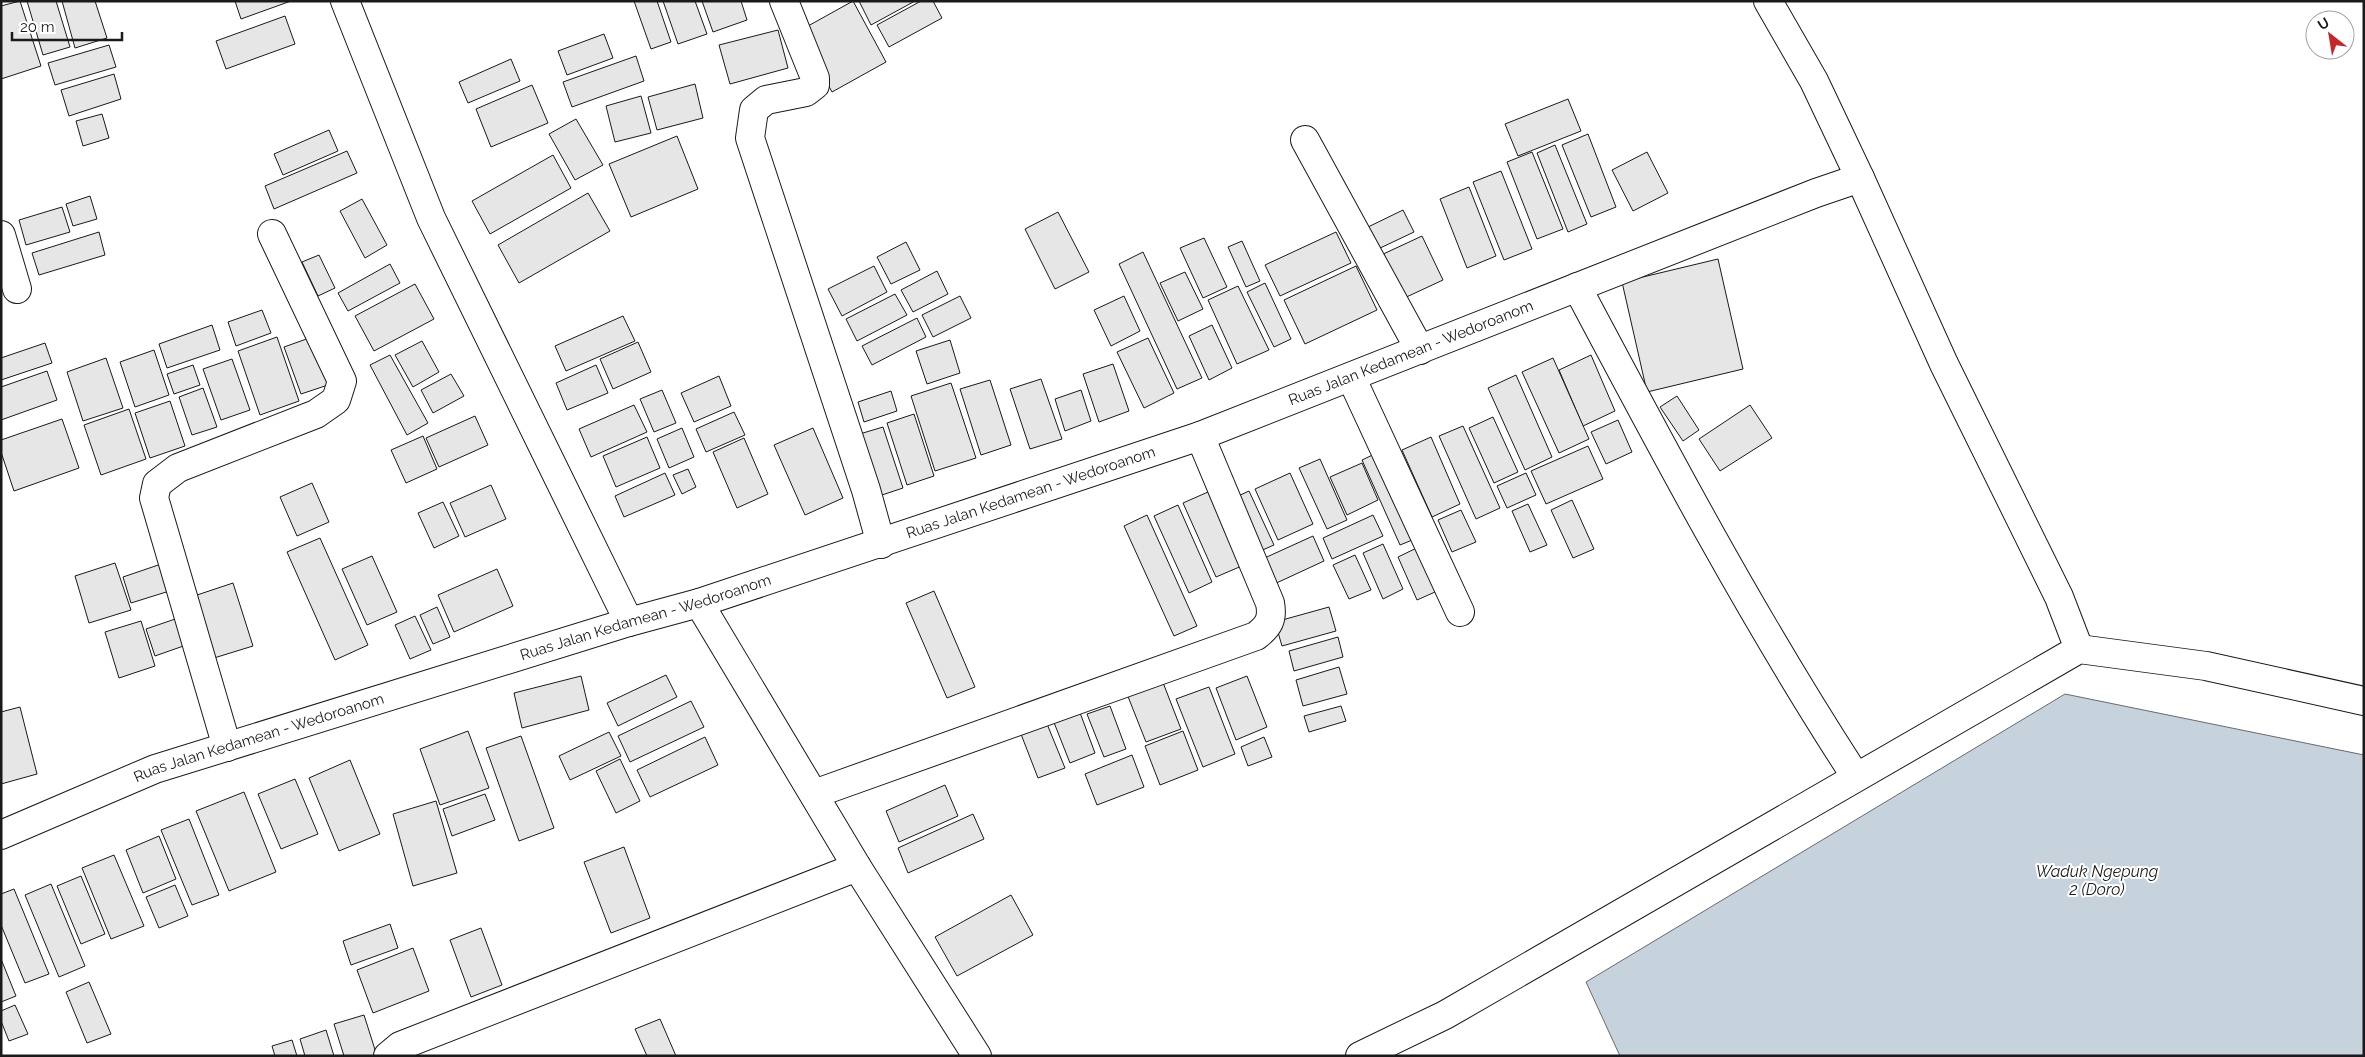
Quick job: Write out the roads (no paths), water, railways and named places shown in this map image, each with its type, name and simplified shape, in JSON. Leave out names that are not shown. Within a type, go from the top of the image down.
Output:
[{"type":"street","points":[[345,1],[431,218],[629,622]]},
{"type":"street","points":[[784,1],[815,78],[814,86],[806,92],[766,100],[754,110],[750,138],[866,490],[881,544]]},
{"type":"street","points":[[1768,1],[1814,81],[1944,364],[2059,597],[2079,649]]},
{"type":"street","points":[[1306,140],[1420,350]]},
{"type":"street","name":"Ruas Jalan Kedamean - Wedoroanom","points":[[1,835],[155,769],[629,622],[699,603],[881,544],[1200,436],[1816,193],[1860,178]]},
{"type":"street","points":[[227,747],[154,498],[157,484],[178,468],[316,414],[336,400],[342,381],[272,234]]},
{"type":"street","points":[[1,236],[17,289]]},
{"type":"street","points":[[1577,287],[1698,513],[1800,692],[1856,778]]},
{"type":"street","points":[[1351,377],[1460,612]]},
{"type":"street","points":[[814,794],[1256,636],[1268,627],[1272,615],[1270,603],[1200,436]]},
{"type":"street","points":[[699,603],[856,867],[977,1056]]},
{"type":"street","points":[[1360,1056],[1444,1015],[2079,649],[2206,666],[2364,701]]},
{"type":"street","points":[[388,1056],[400,1046],[856,867]]},
{"type":"water","name":"Waduk Ngepung 2 (Doro)","points":[[2065,694],[2364,755],[2364,1056],[1620,1056],[1586,982]]}]
